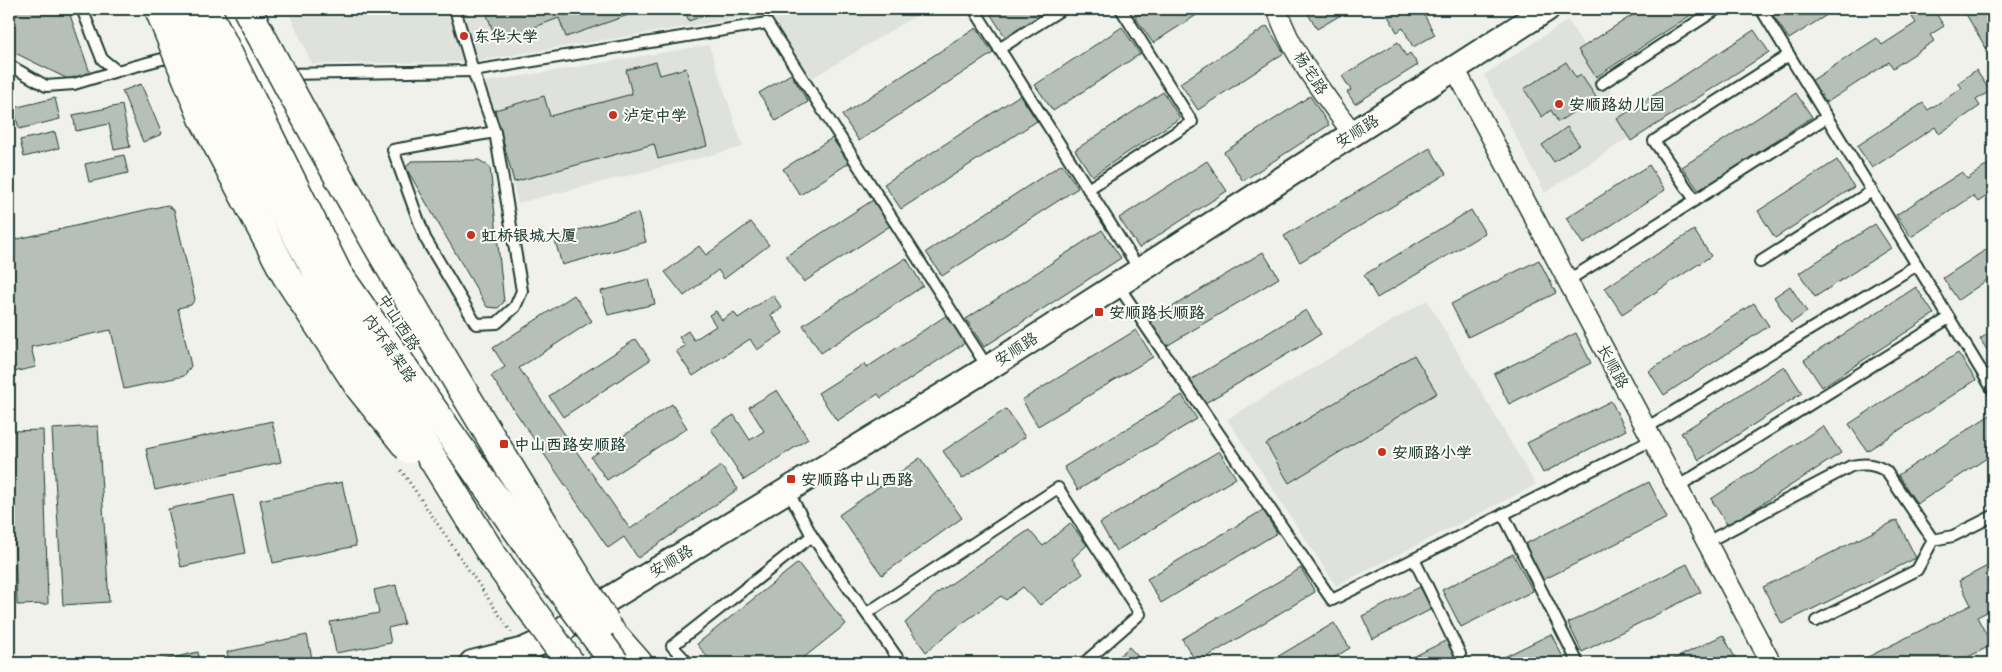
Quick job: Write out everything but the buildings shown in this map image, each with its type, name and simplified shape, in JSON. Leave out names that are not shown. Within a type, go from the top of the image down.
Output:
[{"type":"main road","points":[[159,9],[203,118],[286,275],[360,388],[491,553]]},
{"type":"main road","name":"内环高架路","points":[[180,9],[224,104],[318,274],[491,553],[570,663]]},
{"type":"main road","points":[[186,9],[248,146],[377,378],[550,638],[563,663]]},
{"type":"main road","name":"内环高架路","points":[[206,9],[338,274],[535,555],[615,663]]},
{"type":"main road","name":"中山西路","points":[[226,9],[269,96],[366,272],[483,453],[591,610],[638,663]]},
{"type":"main road","points":[[247,9],[410,303],[631,663]]},
{"type":"street","name":"杨宅路","points":[[1277,9],[1282,24],[1306,70],[1353,134]]},
{"type":"street","name":"安顺路","points":[[472,663],[524,650],[550,638],[591,610],[988,368],[1117,283],[1547,9]]},
{"type":"street","name":"长顺路","points":[[1454,69],[1771,663]]},
{"type":"lane","points":[[82,9],[102,59],[117,71]]},
{"type":"lane","points":[[454,9],[473,71],[495,132],[522,292],[515,307],[497,323],[476,324],[425,238],[393,150],[495,132]]},
{"type":"lane","points":[[974,9],[1139,269]]},
{"type":"lane","points":[[999,49],[1062,9]]},
{"type":"lane","points":[[1088,189],[1192,122],[1121,9]]},
{"type":"lane","points":[[1600,84],[1717,9]]},
{"type":"lane","points":[[1761,9],[1993,390]]},
{"type":"lane","points":[[282,74],[473,71],[767,23],[988,368]]},
{"type":"lane","points":[[1695,200],[1654,141],[1789,55]]},
{"type":"lane","points":[[9,65],[46,86],[74,84],[162,59],[208,58]]},
{"type":"lane","points":[[1568,281],[1827,117]]},
{"type":"lane","points":[[1760,262],[1872,191]]},
{"type":"lane","points":[[1117,283],[1332,600],[1503,514],[1649,434],[1917,265]]},
{"type":"lane","points":[[1677,487],[1949,318]]},
{"type":"lane","points":[[1707,542],[1851,466],[1861,464],[1874,464],[1886,471],[1933,540]]},
{"type":"lane","points":[[867,613],[1058,488],[1140,614],[1084,663]]},
{"type":"lane","points":[[788,491],[812,536],[867,613],[899,660],[899,663]]},
{"type":"lane","points":[[1503,514],[1578,663]]},
{"type":"lane","points":[[1933,540],[1954,536],[1993,516]]},
{"type":"lane","points":[[688,663],[672,646],[812,536]]},
{"type":"lane","points":[[1816,621],[1917,570],[1933,540]]},
{"type":"lane","points":[[1414,559],[1460,654]]},
{"type":"shaded area","name":"东华大学","points":[[287,9],[927,9],[806,82],[767,23],[759,15],[470,62],[312,64]]},
{"type":"shaded area","name":"安顺路幼儿园","points":[[1568,20],[1637,132],[1545,193],[1484,75]]},
{"type":"shaded area","name":"泸定中学","points":[[709,45],[743,147],[518,203],[485,82]]},
{"type":"shaded area","name":"安顺路小学","points":[[1427,300],[1536,485],[1336,586],[1227,419]]},
{"type":"place","name":"东华大学","points":[[464,36]]},
{"type":"place","name":"安顺路幼儿园","points":[[1559,104]]},
{"type":"place","name":"泸定中学","points":[[613,115]]},
{"type":"place","name":"虹桥银城大厦","points":[[471,235]]},
{"type":"place","name":"安顺路长顺路","points":[[1099,312]]},
{"type":"place","name":"中山西路安顺路","points":[[504,444]]},
{"type":"place","name":"安顺路小学","points":[[1382,452]]},
{"type":"place","name":"安顺路中山西路","points":[[791,479]]}]
